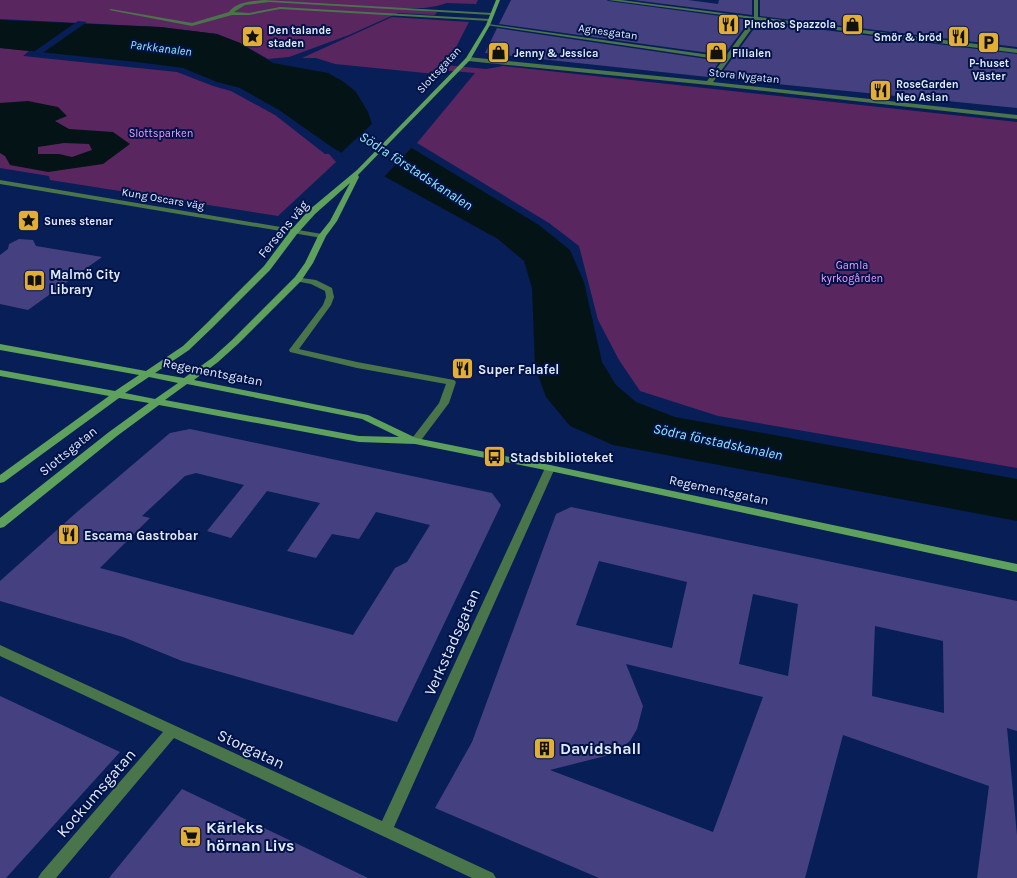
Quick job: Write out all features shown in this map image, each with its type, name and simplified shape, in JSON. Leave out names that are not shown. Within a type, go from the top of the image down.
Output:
[{"type":"main road","name":"Slottsgatan","points":[[359,172],[468,59],[489,23],[498,0]]},
{"type":"main road","name":"Fersens väg","points":[[0,480],[97,408],[186,348],[267,268],[294,232],[312,212],[359,172]]},
{"type":"main road","points":[[156,402],[215,360],[298,279],[309,263],[322,236],[333,221],[359,172]]},
{"type":"main road","name":"Regementsgatan","points":[[0,347],[148,374],[365,417],[416,441]]},
{"type":"main road","name":"Regementsgatan","points":[[0,373],[359,439],[416,441],[550,468],[1017,568]]},
{"type":"main road","name":"Slottsgatan","points":[[0,524],[113,434],[156,402]]},
{"type":"street","points":[[610,0],[1017,51]]},
{"type":"street","points":[[709,82],[756,19],[756,0]]},
{"type":"street","points":[[111,10],[192,25],[232,13],[233,10],[245,4],[269,1],[492,14]]},
{"type":"street","points":[[269,1],[276,5],[269,9]]},
{"type":"street","points":[[299,9],[312,4]]},
{"type":"street","points":[[335,11],[348,6]]},
{"type":"street","points":[[373,14],[386,8]]},
{"type":"street","name":"Agnesgatan","points":[[232,13],[248,14],[269,9],[299,9],[489,23],[726,59]]},
{"type":"street","name":"Stora Nygatan","points":[[468,59],[709,82],[1017,117]]},
{"type":"street","name":"Kung Oscars väg","points":[[0,182],[322,236]]},
{"type":"street","points":[[298,279],[313,282],[328,290],[330,297],[327,305],[293,350],[357,365],[451,382],[444,403],[416,441]]},
{"type":"street","name":"Verkstadsgatan","points":[[385,830],[550,468]]},
{"type":"street","name":"Storgatan","points":[[0,650],[488,878]]},
{"type":"street","name":"Kockumsgatan","points":[[46,878],[172,731]]},
{"type":"green space","points":[[0,0],[478,0],[476,4],[447,3],[424,8],[404,9],[437,12],[435,15],[398,13],[349,35],[289,57],[268,59],[240,43],[217,34],[160,27],[0,19]]},
{"type":"green space","name":"Gamla kyrkogården","points":[[392,17],[469,22],[452,55],[445,65],[486,69],[503,66],[1017,122],[1017,468],[718,416],[640,391],[619,360],[598,320],[579,246],[549,223],[417,143],[475,73],[440,70],[435,74],[335,64],[316,58],[302,58]]},
{"type":"green space","name":"Slottsparken","points":[[0,48],[29,51],[23,56],[177,72],[213,86],[231,91],[275,115],[325,154],[329,154],[336,162],[278,216],[50,180],[49,176],[0,168]]},
{"type":"water","points":[[0,20],[160,27],[217,34],[240,43],[273,63],[328,73],[344,82],[356,92],[368,112],[372,124],[539,225],[570,250],[584,282],[602,362],[616,385],[636,402],[675,417],[1017,479],[1017,521],[613,445],[570,426],[546,397],[535,367],[532,288],[524,261],[498,239],[333,148],[279,110],[240,88],[217,82],[183,68],[0,48]]},
{"type":"water","points":[[28,101],[58,107],[67,116],[55,121],[69,129],[113,132],[130,144],[103,164],[48,172],[10,165],[5,156],[0,153],[0,103]],"holes":[[[64,143],[89,144],[92,150],[72,157],[59,154],[38,154],[38,147]]]},
{"type":"pier","points":[[78,21],[87,22],[41,54],[32,53]]},
{"type":"pier","points":[[373,123],[413,146],[383,178],[340,154]]},
{"type":"building","points":[[511,0],[607,0],[750,20],[724,55],[499,24]]},
{"type":"building","points":[[633,0],[688,0],[718,4],[719,0],[752,0],[752,15]]},
{"type":"building","points":[[760,0],[1017,0],[1017,47],[760,16]]},
{"type":"building","points":[[759,22],[1017,54],[1017,108],[718,78]]},
{"type":"building","points":[[497,28],[720,61],[708,77],[485,53]]},
{"type":"building","name":"Malmö City Library","points":[[19,239],[33,240],[36,246],[102,257],[28,310],[0,304],[0,255],[8,249],[9,244]]},
{"type":"building","points":[[190,429],[492,493],[501,505],[397,722],[182,661],[123,637],[0,601],[0,581],[77,512],[170,433]],"holes":[[[196,473],[244,485],[207,531],[231,538],[267,491],[320,503],[287,551],[316,558],[332,534],[359,539],[376,512],[430,525],[407,562],[395,568],[353,635],[100,568],[150,518],[142,516],[185,476]]]},
{"type":"building","name":"Davidshall","points":[[571,507],[1017,601],[1017,731],[1007,728],[1017,835],[1017,878],[977,878],[989,786],[843,735],[805,878],[599,878],[435,808],[472,742],[556,514]],"holes":[[[599,561],[687,582],[672,648],[576,625]],[[753,594],[798,604],[788,676],[739,664]],[[875,626],[943,641],[944,713],[872,696]],[[626,664],[763,697],[713,832],[550,770],[613,754],[630,741],[637,729],[643,706]]]},
{"type":"building","points":[[0,696],[120,752],[6,878],[0,878]]},
{"type":"building","points":[[182,789],[304,847],[368,878],[109,878]]},
{"type":"place","name":"Pinchos","points":[[728,24]]},
{"type":"place","name":"Spazzola","points":[[852,24]]},
{"type":"place","name":"Den talande staden","points":[[253,36]]},
{"type":"place","name":"Smör & bröd","points":[[958,37]]},
{"type":"place","name":"P-huset Väster","points":[[989,43]]},
{"type":"place","name":"Jenny & Jessica","points":[[498,53]]},
{"type":"place","name":"Filialen","points":[[716,53]]},
{"type":"place","name":"RoseGarden Neo Asian","points":[[880,90]]},
{"type":"place","name":"Sunes stenar","points":[[28,221]]},
{"type":"place","name":"Malmö City Library","points":[[35,281]]},
{"type":"place","name":"Super Falafel","points":[[462,369]]},
{"type":"place","name":"Stadsbiblioteket","points":[[495,457]]},
{"type":"place","name":"Escama Gastrobar","points":[[68,535]]},
{"type":"place","name":"Davidshall","points":[[545,748]]},
{"type":"place","name":"Kärleks hörnan Livs","points":[[191,836]]},
{"type":"water label","name":"Parkkanalen","points":[[161,48]]},
{"type":"water label","name":"Södra förstadskanalen","points":[[416,171]]},
{"type":"water label","name":"Södra förstadskanalen","points":[[718,442]]}]
